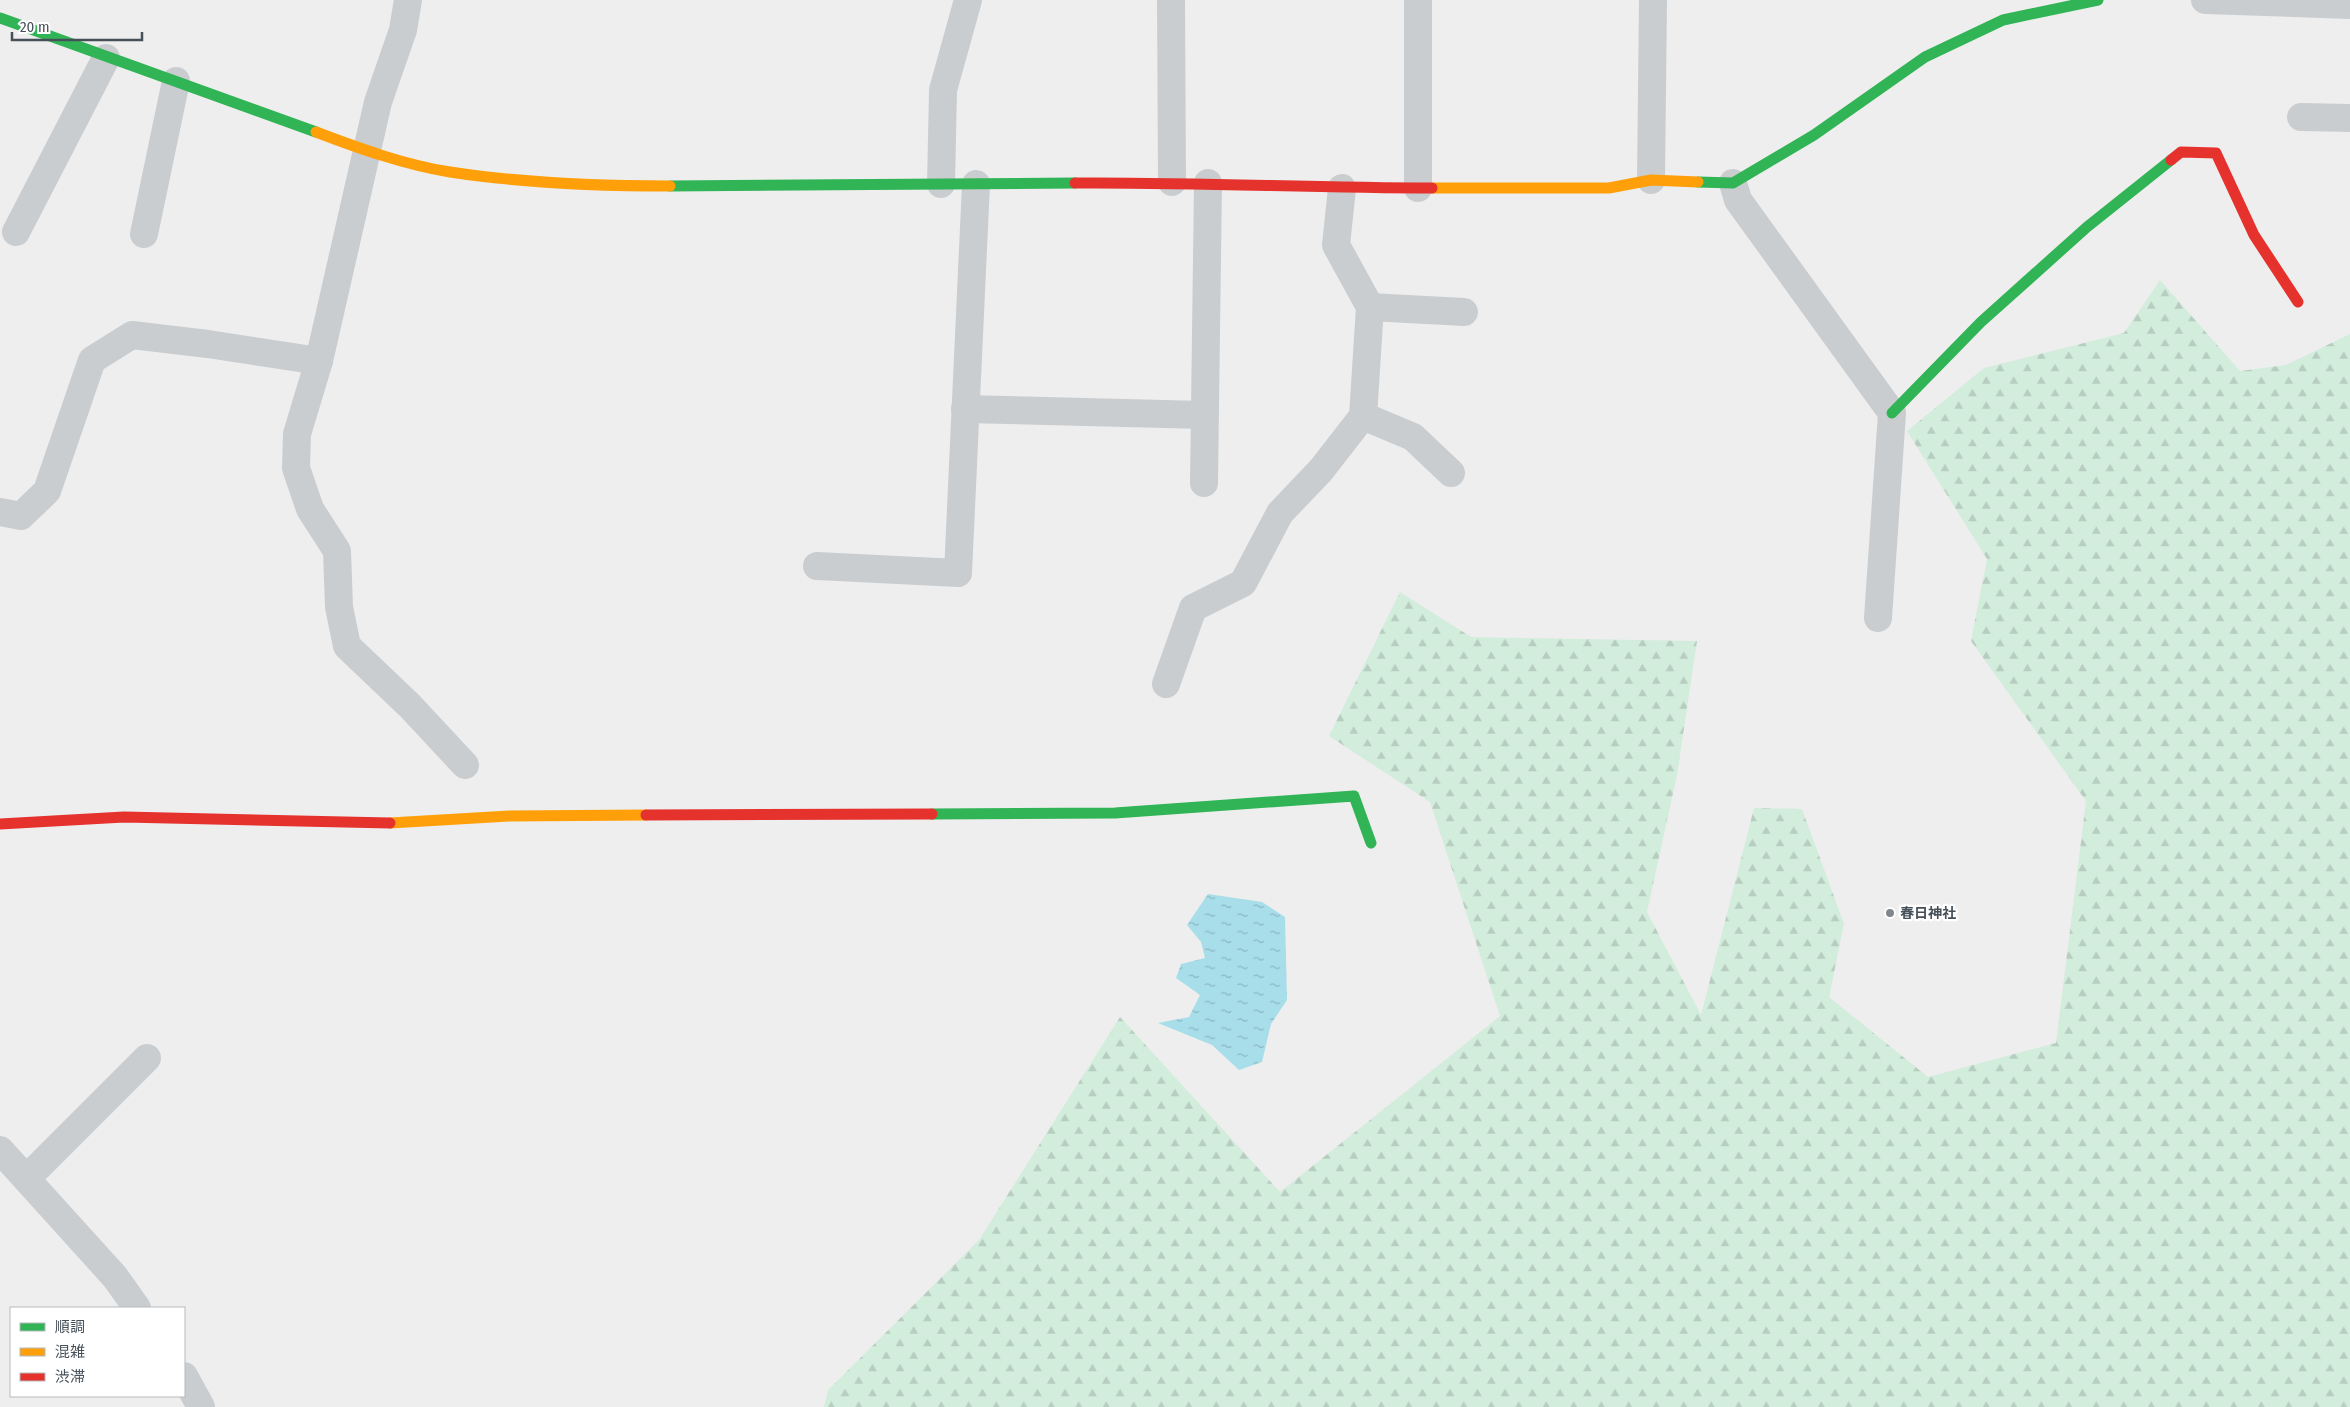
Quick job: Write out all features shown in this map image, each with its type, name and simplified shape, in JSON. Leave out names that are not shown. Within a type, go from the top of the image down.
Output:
[{"type":"street","points":[[408,0],[403,30],[378,102],[319,361],[297,434],[296,468],[310,509],[337,551],[339,607],[347,646],[410,706],[465,765]]},
{"type":"street","points":[[941,184],[943,90],[968,0]]},
{"type":"street","points":[[1171,0],[1172,182]]},
{"type":"street","points":[[1418,0],[1418,188]]},
{"type":"street","points":[[1651,180],[1652,0]]},
{"type":"street","points":[[0,18],[367,151],[449,172],[539,182],[651,186],[1172,182],[1342,188],[1609,188],[1651,180],[1733,183],[1814,135],[1925,57],[2003,20],[2098,0]]},
{"type":"street","points":[[2205,0],[2350,5]]},
{"type":"street","points":[[16,232],[106,58]]},
{"type":"street","points":[[144,234],[176,81]]},
{"type":"street","points":[[2302,117],[2350,118]]},
{"type":"street","points":[[1892,413],[1981,322],[2087,227],[2181,152],[2216,153],[2254,235],[2298,302]]},
{"type":"street","points":[[1204,483],[1208,183]]},
{"type":"street","points":[[1733,183],[1738,200],[1892,413],[1878,618]]},
{"type":"street","points":[[817,566],[958,573],[976,184]]},
{"type":"street","points":[[1166,684],[1194,608],[1243,584],[1280,513],[1321,470],[1363,416],[1370,307],[1336,245],[1342,188]]},
{"type":"street","points":[[1370,307],[1464,312]]},
{"type":"street","points":[[0,512],[21,516],[47,491],[92,360],[132,335],[208,344],[319,361]]},
{"type":"street","points":[[965,409],[1204,415]]},
{"type":"street","points":[[1363,416],[1413,437],[1451,473]]},
{"type":"street","points":[[0,824],[124,817],[396,823],[509,816],[1116,813],[1276,800],[1354,796],[1371,843]]},
{"type":"street","points":[[27,1178],[147,1058]]},
{"type":"street","points":[[0,1150],[115,1277],[136,1307]]},
{"type":"street","points":[[185,1378],[201,1407]]},
{"type":"green space","points":[[2160,280],[2240,371],[2286,365],[2350,334],[2350,1407],[824,1407],[828,1390],[979,1240],[1120,1017],[1280,1192],[1500,1016],[1430,802],[1329,736],[1400,592],[1471,637],[1697,641],[1677,775],[1647,912],[1701,1015],[1754,808],[1802,809],[1844,924],[1829,997],[1928,1077],[2056,1043],[2086,801],[1971,641],[1987,559],[1907,431],[1984,368],[2124,333]]},
{"type":"water","points":[[1208,894],[1262,902],[1285,917],[1287,1000],[1271,1024],[1262,1062],[1239,1070],[1212,1045],[1158,1023],[1189,1017],[1200,995],[1176,978],[1181,964],[1205,958],[1201,942],[1187,925]]},
{"type":"traffic: fast","points":[[1698,182],[1733,183],[1814,135],[1925,57],[2003,20],[2098,0]]},
{"type":"traffic: fast","points":[[0,18],[316,132]]},
{"type":"traffic: fast","points":[[1892,413],[1981,322],[2087,227],[2171,160]]},
{"type":"traffic: fast","points":[[670,186],[1075,183]]},
{"type":"traffic: fast","points":[[932,814],[1115,813],[1354,796],[1371,843]]},
{"type":"traffic: slow","points":[[316,132],[365,150],[450,172],[560,183],[670,186]]},
{"type":"traffic: slow","points":[[1432,188],[1609,188],[1651,180],[1698,182]]},
{"type":"traffic: slow","points":[[390,823],[509,816],[646,815]]},
{"type":"traffic: jam","points":[[2171,160],[2181,152],[2216,153],[2254,235],[2298,302]]},
{"type":"traffic: jam","points":[[1075,183],[1432,188]]},
{"type":"traffic: jam","points":[[646,815],[932,814]]},
{"type":"traffic: jam","points":[[0,824],[124,817],[390,823]]},
{"type":"place","name":"春日神社","points":[[1890,913]]}]
